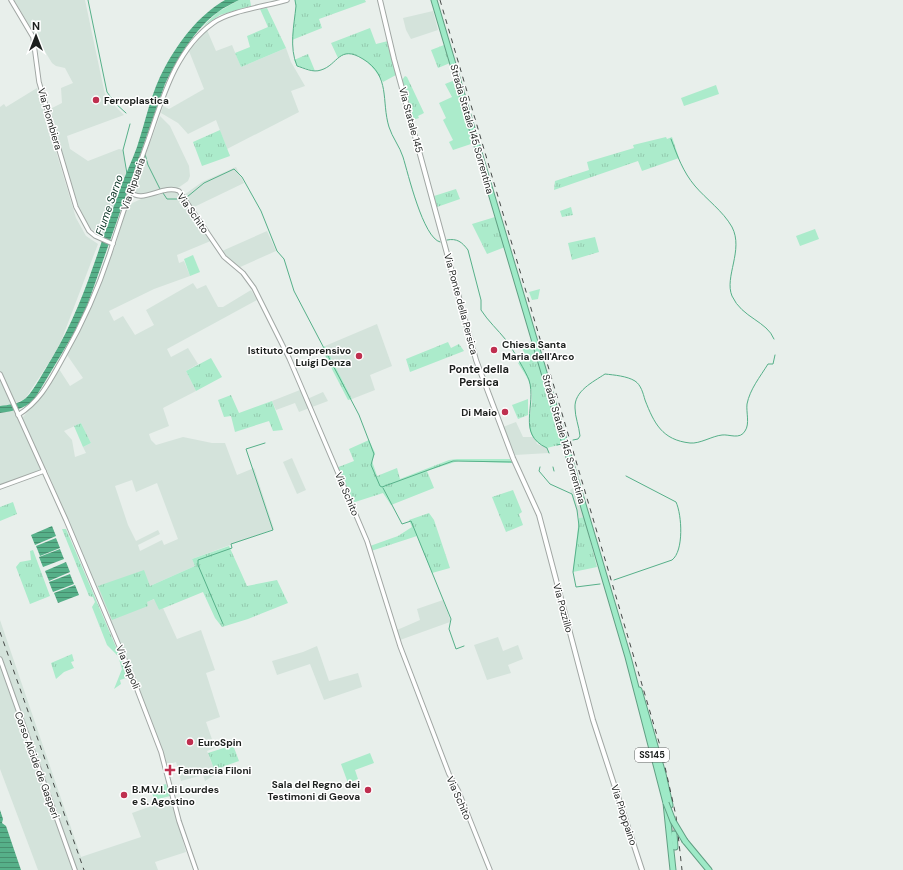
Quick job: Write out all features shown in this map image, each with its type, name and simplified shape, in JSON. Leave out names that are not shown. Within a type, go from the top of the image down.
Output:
[{"type":"highway","name":"Strada Statale 145 Sorrentina","points":[[434,0],[631,670],[673,821],[685,841],[709,870]]},
{"type":"highway","points":[[631,670],[653,736],[668,804],[672,870]]},
{"type":"highway","points":[[674,834],[676,870]]},
{"type":"main road","name":"Via Statale 145","points":[[380,0],[394,59],[444,240]]},
{"type":"main road","name":"Via Ponte della Persica","points":[[444,240],[478,365],[513,458]]},
{"type":"main road","name":"Via Pozzillo","points":[[513,458],[539,515],[593,720],[606,760]]},
{"type":"main road","name":"Via Pioppaino","points":[[606,760],[642,870]]},
{"type":"street","name":"Via Piombiera","points":[[11,0],[33,37],[39,82],[72,194],[81,219],[94,236],[113,244]]},
{"type":"street","name":"Via Ripuaria","points":[[18,415],[31,407],[42,394],[87,311],[113,244],[130,191],[172,74],[204,29],[214,22],[229,16],[287,0]]},
{"type":"street","name":"Via Schito","points":[[130,191],[136,197],[171,189],[179,191],[224,257],[243,273],[254,288],[289,358],[367,541],[406,661],[449,774],[458,790],[490,870]]},
{"type":"street","name":"Via Napoli","points":[[0,374],[44,471],[133,679],[161,752],[179,821],[196,870]]},
{"type":"street","points":[[0,487],[44,471]]},
{"type":"street","name":"Corso Alcide de Gasperi","points":[[0,659],[75,870]]},
{"type":"shaded area","points":[[14,0],[85,0],[106,97],[124,115],[67,136],[70,149],[88,161],[119,149],[123,150],[126,175],[105,237],[90,228],[82,217],[76,202],[50,109],[62,103],[61,88],[73,83],[65,68],[56,66],[52,63]]},
{"type":"shaded area","name":"Fiume Sarno","points":[[225,0],[239,0],[220,10],[194,35],[165,84],[86,309],[74,333],[34,400],[22,408],[0,413],[0,406],[20,402],[26,398],[63,338],[90,275],[122,184],[137,147],[156,86],[165,67],[190,29],[206,13]]},
{"type":"shaded area","points":[[433,11],[438,30],[411,39],[406,30],[403,18]]},
{"type":"shaded area","points":[[207,30],[216,51],[232,45],[241,67],[286,48],[291,62],[305,86],[291,91],[299,112],[227,149],[216,120],[188,134],[178,123],[161,113],[163,106],[169,109],[204,89],[189,51]]},
{"type":"shaded area","points":[[37,88],[76,218],[86,236],[98,244],[60,344],[48,364],[25,399],[10,405],[0,406],[0,107],[4,104],[6,107]]},
{"type":"shaded area","points":[[160,116],[170,126],[189,166],[190,176],[188,181],[178,188],[184,195],[202,182],[236,167],[244,183],[192,208],[213,240],[177,255],[179,263],[184,261],[190,276],[154,289],[109,311],[114,321],[123,316],[135,335],[154,325],[146,310],[193,283],[197,289],[206,285],[218,307],[223,307],[251,290],[257,300],[167,349],[171,357],[188,348],[198,364],[186,371],[196,391],[163,408],[169,426],[149,434],[151,440],[156,445],[183,437],[212,443],[225,443],[237,475],[254,468],[274,529],[192,559],[195,566],[150,586],[143,571],[98,587],[148,606],[146,602],[155,599],[159,610],[163,608],[177,639],[201,630],[215,670],[206,673],[220,717],[206,722],[215,748],[207,751],[216,774],[205,781],[203,775],[181,781],[176,762],[167,765],[133,674],[46,468],[0,485],[0,413],[14,410],[18,418],[23,417],[48,389],[59,369],[70,386],[83,378],[67,355],[81,327],[115,247],[126,208],[128,205],[141,199],[140,195],[136,195],[132,191]],"holes":[[[81,423],[91,443],[83,447],[86,453],[75,457],[72,440],[64,431]],[[132,480],[136,492],[157,483],[178,539],[164,545],[162,540],[140,551],[138,545],[160,534],[158,530],[136,541],[128,525],[115,486]]]},
{"type":"shaded area","points":[[267,231],[276,251],[238,268],[222,251]]},
{"type":"shaded area","name":"Istituto Comprensivo Luigi Denza","points":[[377,324],[392,366],[370,375],[375,390],[352,399],[325,346]]},
{"type":"shaded area","points":[[300,390],[305,400],[323,392],[328,401],[299,412],[295,403],[276,410],[272,401]]},
{"type":"shaded area","points":[[516,422],[523,437],[534,437],[537,444],[547,448],[549,453],[515,455],[503,427]]},
{"type":"shaded area","points":[[292,458],[306,490],[297,494],[283,462]]},
{"type":"shaded area","points":[[575,487],[584,517],[579,518],[570,490]]},
{"type":"shaded area","points":[[52,526],[56,536],[35,545],[31,535]]},
{"type":"shaded area","points":[[56,538],[60,548],[40,556],[36,546]]},
{"type":"shaded area","points":[[60,549],[64,559],[43,567],[39,557]]},
{"type":"shaded area","points":[[66,562],[70,572],[49,581],[45,571]]},
{"type":"shaded area","points":[[70,574],[74,584],[53,592],[49,582]]},
{"type":"shaded area","points":[[75,585],[79,595],[58,603],[54,593]]},
{"type":"shaded area","points":[[443,600],[450,622],[400,640],[397,630],[420,620],[417,609]]},
{"type":"shaded area","points":[[0,620],[81,857],[141,837],[132,813],[171,799],[186,852],[155,862],[158,870],[38,870],[0,769]]},
{"type":"shaded area","points":[[498,637],[503,651],[518,645],[523,659],[508,665],[511,673],[487,680],[474,645]]},
{"type":"shaded area","points":[[317,646],[329,681],[358,673],[362,687],[324,700],[310,664],[277,675],[272,661],[303,652]]},
{"type":"shaded area","points":[[0,810],[3,819],[2,823],[6,826],[21,870],[0,870]]},
{"type":"green space","points":[[239,0],[250,0],[251,6],[220,15],[202,27],[218,12]]},
{"type":"green space","points":[[295,0],[365,0],[366,2],[319,19],[322,28],[292,40],[296,6]]},
{"type":"green space","points":[[267,8],[286,48],[241,67],[235,53],[250,47],[247,36],[268,27],[260,9]]},
{"type":"green space","points":[[370,28],[376,44],[388,41],[396,75],[383,82],[370,65],[358,56],[345,54],[338,58],[331,43]]},
{"type":"green space","points":[[444,45],[450,63],[438,68],[431,50]]},
{"type":"green space","points":[[308,54],[315,71],[297,66],[294,60]]},
{"type":"green space","points":[[405,76],[407,77],[424,113],[418,116],[419,118],[413,120],[402,80]]},
{"type":"green space","points":[[455,80],[474,143],[453,150],[449,142],[453,140],[443,120],[446,118],[439,103],[452,97],[445,84]]},
{"type":"green space","points":[[716,85],[719,94],[684,106],[681,98]]},
{"type":"green space","points":[[220,130],[230,156],[202,166],[193,142]]},
{"type":"green space","points":[[666,137],[667,139],[672,137],[679,158],[642,171],[638,161],[554,190],[555,181],[589,170],[587,162],[634,148],[633,145]]},
{"type":"green space","points":[[456,189],[460,199],[437,207],[434,196]]},
{"type":"green space","points":[[571,207],[573,215],[562,217],[560,211]]},
{"type":"green space","points":[[495,217],[505,247],[487,254],[472,224]]},
{"type":"green space","points":[[815,229],[819,239],[800,246],[796,236]]},
{"type":"green space","points":[[595,237],[599,252],[572,260],[568,243]]},
{"type":"green space","points":[[193,255],[200,272],[190,276],[184,259]]},
{"type":"green space","points":[[540,289],[538,299],[532,300],[529,292]]},
{"type":"green space","points":[[532,341],[562,444],[547,448],[538,443],[530,431],[529,424],[532,394],[527,377],[518,363],[527,359],[521,346]]},
{"type":"green space","points":[[448,342],[451,348],[459,344],[464,351],[410,372],[406,359]]},
{"type":"green space","points":[[325,346],[352,399],[348,400],[321,348]]},
{"type":"green space","points":[[211,358],[222,377],[196,391],[186,371]]},
{"type":"green space","points":[[231,395],[239,413],[272,401],[283,430],[273,431],[269,421],[235,432],[231,416],[224,417],[218,400]]},
{"type":"green space","points":[[528,399],[528,415],[518,419],[512,405]]},
{"type":"green space","points":[[81,423],[91,443],[83,447],[74,426]]},
{"type":"green space","points":[[369,440],[375,453],[372,461],[377,476],[397,468],[400,479],[449,460],[457,459],[510,459],[512,463],[458,461],[427,471],[434,488],[391,505],[383,493],[352,503],[336,468],[354,461],[349,449]]},
{"type":"green space","points":[[513,490],[522,512],[519,514],[523,525],[506,532],[492,497]]},
{"type":"green space","points":[[13,502],[17,514],[0,521],[0,507]]},
{"type":"green space","points":[[429,513],[434,520],[450,568],[432,573],[417,536],[371,551],[370,546],[398,536],[412,527],[409,520]]},
{"type":"green space","points":[[584,517],[597,567],[573,572],[579,518]]},
{"type":"green space","points":[[62,529],[66,529],[127,673],[125,674],[126,678],[120,680],[121,684],[114,689],[122,669],[118,656],[107,645],[92,607],[95,602],[93,597],[89,596]]},
{"type":"green space","points":[[229,546],[247,586],[277,580],[288,603],[248,619],[222,627],[215,618],[203,592],[159,610],[154,599],[147,602],[148,606],[112,620],[98,586],[144,570],[150,586],[195,566],[192,559]]},
{"type":"green space","points":[[33,550],[50,596],[30,604],[16,567],[20,562],[31,560],[30,551]]},
{"type":"green space","points":[[72,654],[74,661],[71,662],[74,668],[64,672],[56,679],[51,663]]},
{"type":"green space","points":[[233,745],[239,761],[222,767],[223,771],[216,774],[208,753]]},
{"type":"green space","points":[[370,753],[374,763],[355,770],[358,779],[348,783],[341,764]]},
{"type":"green space","points":[[166,784],[170,796],[154,800],[151,788]]},
{"type":"waterway","points":[[88,0],[107,92],[115,103],[126,113]]},
{"type":"waterway","points":[[295,0],[296,6],[293,29],[293,51],[297,66],[318,71],[327,67],[339,57],[349,54],[363,59],[378,73],[384,90],[389,127],[402,153],[422,218],[434,238],[440,242]]},
{"type":"waterway","points":[[127,174],[123,150],[130,124]]},
{"type":"waterway","points":[[671,139],[681,163],[691,181],[724,216],[732,227],[736,245],[730,280],[732,296],[736,303],[748,315],[771,333],[774,339]]},
{"type":"waterway","points":[[145,154],[148,165],[160,189]]},
{"type":"waterway","points":[[187,197],[204,183],[234,169],[242,177],[261,211],[277,251],[284,259],[294,291],[359,415],[374,454],[371,465],[380,486],[382,487],[453,461],[512,462]]},
{"type":"waterway","points":[[163,193],[167,199],[182,199]]},
{"type":"waterway","points":[[447,240],[459,241],[468,250],[481,300],[481,310],[508,343],[528,377],[531,390],[529,418],[532,435],[538,442],[547,448],[549,453]]},
{"type":"waterway","points":[[573,440],[578,439],[580,436],[575,411],[578,397],[585,388],[605,374],[616,375],[635,381],[642,389],[648,408],[656,423],[660,429],[672,438],[694,443],[722,435],[737,436],[743,434],[748,421],[747,404],[750,393],[768,364],[773,364],[775,355]]},
{"type":"waterway","points":[[223,624],[198,565],[198,560],[232,548],[231,544],[273,530],[246,449],[265,443]]},
{"type":"waterway","points":[[557,445],[562,444]]},
{"type":"waterway","points":[[540,467],[539,471],[550,484],[572,494],[577,510],[579,526],[573,572],[576,587],[600,584]]},
{"type":"waterway","points":[[553,467],[554,471]]},
{"type":"waterway","points":[[614,580],[672,560],[679,549],[680,541],[681,524],[676,502],[626,476]]},
{"type":"waterway","points":[[383,488],[402,524],[411,521],[451,619],[449,629],[456,649],[464,646]]},
{"type":"tunnel","points":[[672,819],[674,834]]},
{"type":"railway","points":[[440,0],[661,749],[676,816],[682,870]]},
{"type":"railway","points":[[0,632],[84,870]]},
{"type":"place","name":"Ferroplastica","points":[[96,100]]},
{"type":"place","name":"Chiesa Santa Maria dell'Arco","points":[[494,350]]},
{"type":"place","name":"Istituto Comprensivo Luigi Denza","points":[[359,356]]},
{"type":"place","name":"Di Maio","points":[[505,412]]},
{"type":"place","name":"EuroSpin","points":[[190,742]]},
{"type":"place","name":"Farmacia Filoni","points":[[170,770]]},
{"type":"place","name":"Sala del Regno dei Testimoni di Geova","points":[[368,790]]},
{"type":"place","name":"B.M.V.I. di Lourdes e S. Agostino","points":[[124,795]]},
{"type":"district","name":"Ponte della Persica","points":[[479,375]]}]
